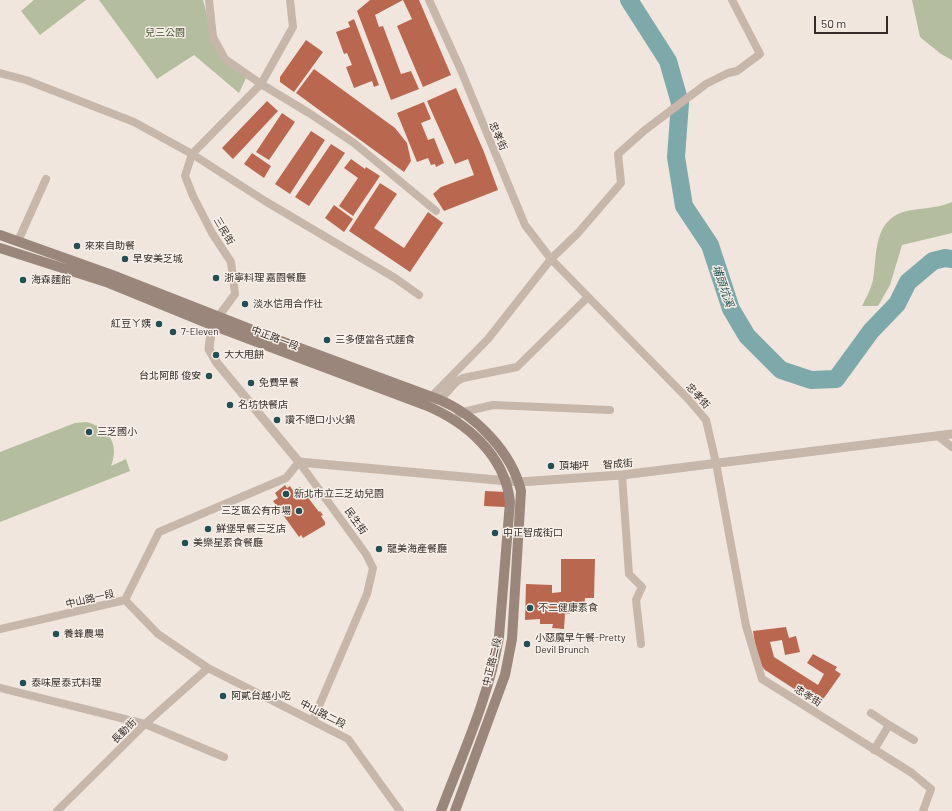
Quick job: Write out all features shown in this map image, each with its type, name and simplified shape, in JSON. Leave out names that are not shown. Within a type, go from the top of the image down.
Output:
[{"type":"main road","name":"中正路一段","points":[[0,235],[112,275],[436,398],[463,412],[494,439],[519,482]]},
{"type":"main road","name":"中正路一段","points":[[0,248],[109,283],[212,326],[425,405],[455,420],[476,436],[489,451],[505,482]]},
{"type":"main road","name":"中正路二段","points":[[441,811],[473,728],[496,654],[510,502],[509,492],[505,482]]},
{"type":"main road","name":"中正路二段","points":[[455,811],[490,720],[505,675],[512,639],[522,499],[519,482]]},
{"type":"street","points":[[209,0],[213,37],[225,59],[261,84],[309,112],[354,143],[436,211]]},
{"type":"street","points":[[192,154],[261,84],[293,27],[290,0]]},
{"type":"street","name":"忠孝街","points":[[429,0],[460,68],[525,225],[551,259],[689,400],[706,420],[716,463],[746,626],[762,679],[912,773],[931,789],[923,811]]},
{"type":"street","points":[[436,398],[488,339],[551,259],[578,233],[621,183],[618,154],[645,130],[706,84],[728,73],[737,71],[760,54],[732,0]]},
{"type":"street","points":[[0,73],[26,80],[134,122],[192,154],[265,201],[395,278],[419,295]]},
{"type":"street","name":"三民街","points":[[192,154],[185,176],[193,196],[209,227],[231,262],[235,294],[218,316]]},
{"type":"street","points":[[18,241],[46,179]]},
{"type":"street","points":[[436,398],[463,378],[517,367],[588,297]]},
{"type":"street","name":"民生街","points":[[218,316],[212,326],[209,349],[217,363],[299,462],[366,554],[373,568],[367,594],[313,720]]},
{"type":"street","points":[[455,420],[463,412],[493,405],[610,410]]},
{"type":"street","name":"智成街","points":[[299,462],[505,482],[519,482],[622,475],[952,434]]},
{"type":"street","points":[[938,436],[952,447]]},
{"type":"street","points":[[125,600],[159,532],[286,478],[299,462]]},
{"type":"street","points":[[622,475],[629,574],[642,587],[636,600],[641,644]]},
{"type":"street","name":"中山路一段","points":[[0,629],[125,600],[158,634],[208,668]]},
{"type":"street","name":"中山路二段","points":[[208,668],[348,739],[400,811]]},
{"type":"street","name":"長勤街","points":[[57,811],[145,724],[208,668]]},
{"type":"street","points":[[0,688],[145,724],[224,757]]},
{"type":"street","points":[[871,713],[914,740]]},
{"type":"street","points":[[874,750],[889,725]]},
{"type":"green space","points":[[34,0],[86,0],[40,35],[21,11]]},
{"type":"green space","name":"兒三公園","points":[[99,0],[203,0],[213,37],[222,59],[247,76],[239,93],[194,55],[157,79]]},
{"type":"green space","points":[[912,0],[952,0],[952,60],[941,54],[920,37]]},
{"type":"green space","points":[[952,202],[952,233],[902,245],[890,285],[878,306],[862,306],[873,280],[880,234],[890,219],[898,214],[910,210],[945,205]]},
{"type":"green space","points":[[86,422],[94,424],[106,432],[110,438],[114,451],[111,466],[126,459],[130,471],[0,522],[0,452],[75,423]]},
{"type":"building","points":[[370,0],[403,0],[375,15],[379,27],[383,26],[401,74],[411,71],[419,89],[391,100],[357,11]]},
{"type":"building","points":[[403,0],[419,0],[451,75],[423,87],[397,26],[412,19]]},
{"type":"building","points":[[354,19],[379,85],[374,87],[372,81],[354,88],[346,67],[352,65],[347,53],[344,54],[336,32],[350,27],[348,22]]},
{"type":"building","points":[[306,40],[323,52],[294,92],[280,82],[280,77]]},
{"type":"building","points":[[314,69],[395,128],[407,143],[411,161],[404,172],[296,93]]},
{"type":"building","points":[[456,88],[484,152],[498,190],[444,211],[433,194],[441,187],[474,175],[468,159],[455,164],[427,101]]},
{"type":"building","points":[[267,101],[278,111],[233,159],[222,148]]},
{"type":"building","points":[[424,102],[431,119],[421,123],[428,140],[434,138],[444,163],[436,167],[435,164],[431,165],[428,158],[417,162],[397,113]]},
{"type":"building","points":[[282,113],[295,122],[269,160],[256,152]]},
{"type":"building","points":[[311,131],[325,140],[290,194],[275,184]]},
{"type":"building","points":[[331,144],[345,153],[309,206],[295,197]]},
{"type":"building","points":[[252,153],[271,166],[264,178],[244,164]]},
{"type":"building","points":[[351,159],[365,169],[366,167],[380,176],[353,216],[339,206],[358,178],[344,168]]},
{"type":"building","points":[[380,183],[397,194],[374,228],[404,248],[428,212],[443,223],[410,272],[349,231]]},
{"type":"building","points":[[334,205],[353,219],[344,232],[325,218]]},
{"type":"building","name":"三芝區公有市場","points":[[285,485],[287,488],[290,486],[294,492],[300,487],[323,515],[321,516],[325,522],[325,525],[303,538],[301,535],[299,537],[273,501],[278,498],[275,493]]},
{"type":"building","points":[[485,491],[506,492],[505,507],[484,506]]},
{"type":"building","points":[[561,559],[595,559],[594,598],[585,598],[584,608],[569,608],[570,614],[565,614],[564,629],[552,628],[553,624],[540,624],[540,619],[525,620],[526,584],[552,585],[552,593],[561,592]]},
{"type":"building","points":[[786,627],[789,638],[796,636],[800,652],[785,655],[782,640],[770,642],[774,657],[818,685],[824,674],[807,663],[813,654],[837,667],[835,670],[841,674],[819,705],[765,670],[758,662],[753,631]]},
{"type":"waterway","name":"埔頭坑溪","points":[[629,0],[668,61],[680,103],[676,157],[684,206],[710,245],[731,309],[747,336],[781,370],[811,380],[836,379],[871,331],[897,304],[908,282],[933,261],[945,258],[952,259]]},
{"type":"place","name":"來來自助餐","points":[[77,246]]},
{"type":"place","name":"早安美芝城","points":[[125,259]]},
{"type":"place","name":"浙寧料理 嘉園餐廳","points":[[216,278]]},
{"type":"place","name":"海森麵館","points":[[23,280]]},
{"type":"place","name":"淡水信用合作社","points":[[245,304]]},
{"type":"place","name":"紅豆ㄚ姨","points":[[159,324]]},
{"type":"place","name":"7-Eleven","points":[[173,332]]},
{"type":"place","name":"三多便當各式麵食","points":[[327,340]]},
{"type":"place","name":"大大甩餅","points":[[216,355]]},
{"type":"place","name":"台北阿郎 俊安","points":[[209,376]]},
{"type":"place","name":"免費早餐","points":[[251,383]]},
{"type":"place","name":"名坊快餐店","points":[[230,405]]},
{"type":"place","name":"讚不絕口小火鍋","points":[[277,420]]},
{"type":"place","name":"三芝國小","points":[[89,432]]},
{"type":"place","name":"頂埔坪","points":[[551,466]]},
{"type":"place","name":"新北市立三芝幼兒園","points":[[286,494]]},
{"type":"place","name":"三芝區公有市場","points":[[299,511]]},
{"type":"place","name":"鮮堡早餐三芝店","points":[[208,529]]},
{"type":"place","name":"中正智成街口","points":[[495,533]]},
{"type":"place","name":"美樂星素食餐廳","points":[[185,543]]},
{"type":"place","name":"龍美海產餐廳","points":[[379,549]]},
{"type":"place","name":"不二健康素食","points":[[530,608]]},
{"type":"place","name":"養蜂農場","points":[[56,634]]},
{"type":"place","name":"小惡魔早午餐-Pretty Devil Brunch","points":[[527,644]]},
{"type":"place","name":"泰味屋泰式料理","points":[[23,683]]},
{"type":"place","name":"阿貳台越小吃","points":[[223,696]]}]
